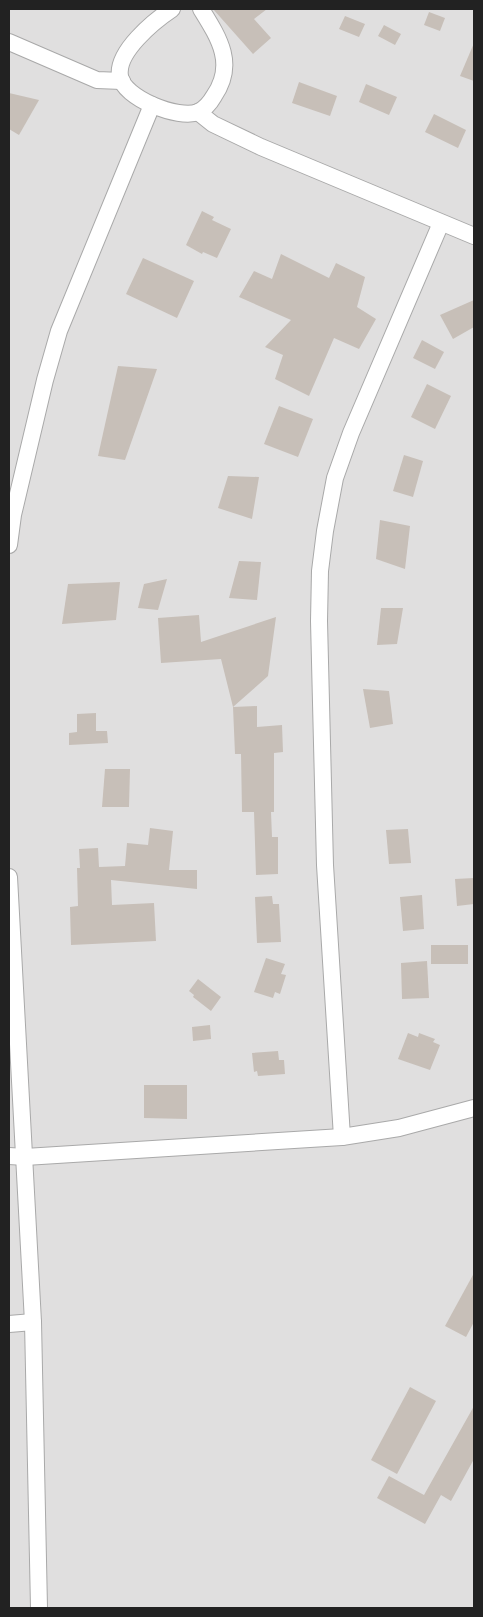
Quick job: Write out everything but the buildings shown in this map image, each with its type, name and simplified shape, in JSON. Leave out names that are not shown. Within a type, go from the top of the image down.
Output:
[{"type":"street","points":[[172,9],[131,46],[123,59],[120,74],[122,82],[128,90],[152,106],[186,114],[198,112],[209,104],[218,91],[224,76],[225,59],[222,45],[201,9]]},
{"type":"street","points":[[9,42],[97,80],[122,82]]},
{"type":"street","points":[[9,545],[13,515],[45,380],[59,331],[152,106]]},
{"type":"street","points":[[198,112],[213,124],[261,147],[474,236]]},
{"type":"street","points":[[342,1137],[326,865],[320,571],[335,478],[351,433],[441,223]]},
{"type":"street","points":[[9,877],[17,1157],[33,1322],[39,1608]]},
{"type":"street","points":[[17,1157],[342,1137],[399,1128],[474,1108]]},
{"type":"street","points":[[9,1324],[33,1322]]},
{"type":"shaded area","points":[[9,9],[474,9],[474,1608],[9,1608]]}]
